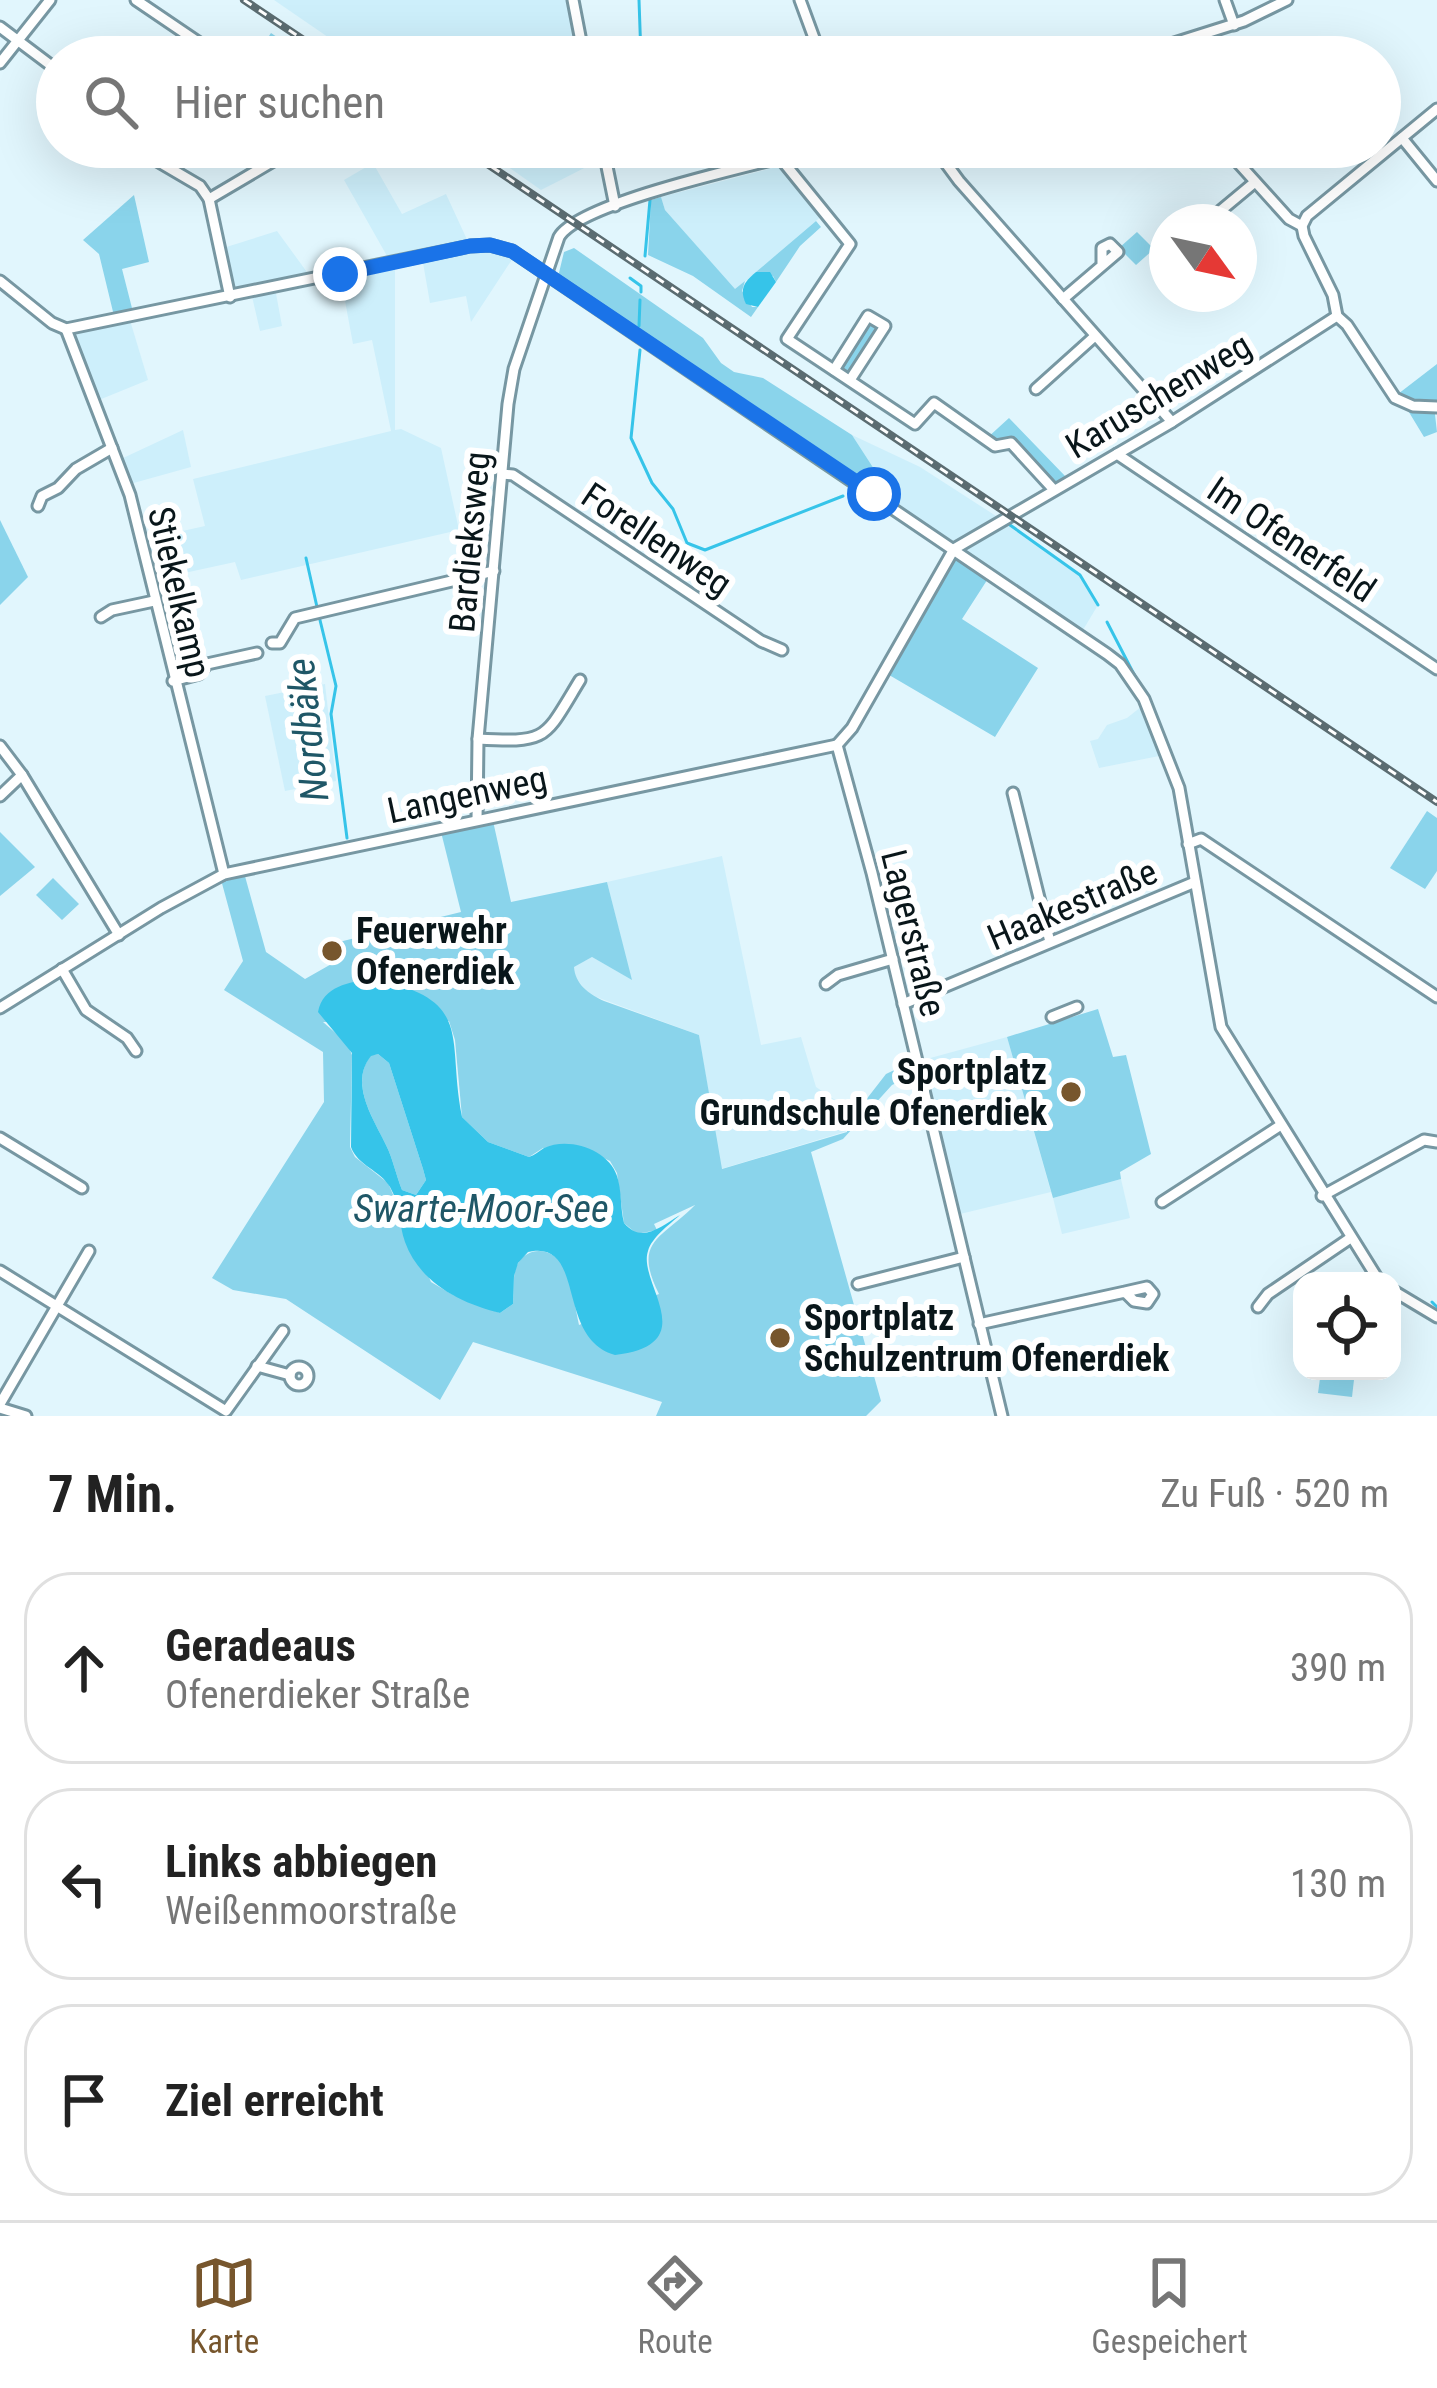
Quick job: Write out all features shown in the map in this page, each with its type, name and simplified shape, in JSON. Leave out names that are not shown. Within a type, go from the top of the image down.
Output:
[{"type":"street","points":[[0,63],[50,0]]},
{"type":"street","points":[[136,0],[189,36]]},
{"type":"street","points":[[573,0],[580,36]]},
{"type":"street","points":[[800,0],[813,36]]},
{"type":"street","points":[[1225,0],[1234,25]]},
{"type":"street","points":[[1203,36],[1286,0]]},
{"type":"street","points":[[0,27],[36,54]]},
{"type":"street","points":[[1437,109],[1402,138],[1437,181]]},
{"type":"street","points":[[170,168],[200,187],[209,199],[230,296]]},
{"type":"street","points":[[209,199],[261,168]]},
{"type":"street","points":[[607,168],[615,206]]},
{"type":"street","name":"Bardieksweg","points":[[477,820],[478,739],[514,369],[566,226],[615,206],[744,168]]},
{"type":"street","points":[[788,168],[850,244],[787,338],[915,424],[934,403],[995,446],[1011,443],[1054,490]]},
{"type":"street","points":[[952,168],[1172,422]]},
{"type":"street","points":[[1243,168],[1289,219],[1303,226]]},
{"type":"street","points":[[1365,168],[1307,216],[1304,236],[1333,295],[1336,316],[1347,325],[1395,398],[1413,406],[1437,406]]},
{"type":"street","points":[[1228,204],[1255,182]]},
{"type":"street","points":[[0,281],[66,329],[470,246],[512,251],[1120,664],[1144,699],[1179,788],[1216,1016],[1372,1272]]},
{"type":"street","points":[[1063,299],[1102,263]]},
{"type":"street","points":[[834,370],[868,316],[884,326],[850,380]]},
{"type":"street","name":"Karuschenweg","points":[[954,549],[1172,422],[1336,316]]},
{"type":"street","name":"Stiekelkamp","points":[[66,329],[130,495],[224,874]]},
{"type":"street","points":[[1036,388],[1095,336]]},
{"type":"street","points":[[38,506],[41,496],[112,448]]},
{"type":"street","name":"Im Ofenerfeld","points":[[1117,454],[1437,669]]},
{"type":"street","name":"Forellenweg","points":[[502,474],[513,475],[782,650]]},
{"type":"street","points":[[837,745],[954,549]]},
{"type":"street","points":[[272,643],[280,643],[295,618],[494,571]]},
{"type":"street","points":[[100,617],[154,601]]},
{"type":"street","points":[[173,681],[199,674],[207,664],[257,653]]},
{"type":"street","points":[[478,739],[537,739],[550,729],[580,680]]},
{"type":"street","name":"Langenweg","points":[[0,1008],[224,874],[837,745]]},
{"type":"street","name":"Lagerstraße","points":[[837,745],[1002,1416]]},
{"type":"street","points":[[0,746],[119,935]]},
{"type":"street","points":[[0,796],[22,775]]},
{"type":"street","points":[[1013,793],[1050,942]]},
{"type":"street","points":[[1188,844],[1201,839],[1437,997]]},
{"type":"street","name":"Haakestraße","points":[[903,1004],[1195,882]]},
{"type":"street","points":[[826,984],[838,975],[893,959]]},
{"type":"street","points":[[62,969],[86,1010],[127,1038],[136,1052]]},
{"type":"street","points":[[1052,1017],[1077,1007]]},
{"type":"street","points":[[1162,1202],[1281,1125]]},
{"type":"street","points":[[0,1138],[82,1188]]},
{"type":"street","points":[[1322,1196],[1424,1140],[1437,1142]]},
{"type":"street","points":[[1258,1306],[1268,1294],[1349,1239]]},
{"type":"street","points":[[26,1416],[0,1406],[88,1251]]},
{"type":"street","points":[[858,1284],[964,1257]]},
{"type":"street","points":[[0,1271],[226,1411],[283,1331]]},
{"type":"street","points":[[979,1324],[1124,1292]]},
{"type":"street","points":[[1401,1295],[1437,1317]]},
{"type":"street","points":[[257,1366],[290,1376]]},
{"type":"shaded area","points":[[274,0],[567,0],[575,36],[326,36]]},
{"type":"shaded area","points":[[364,168],[376,168],[402,214],[446,194],[470,246],[490,246],[515,255],[471,322],[466,296],[430,303],[422,257],[395,264],[395,430],[441,448],[459,530],[241,580],[235,562],[152,580],[142,540],[205,526],[193,479],[391,431],[372,340],[353,344],[340,274],[391,263],[344,180]]},
{"type":"shaded area","points":[[510,168],[584,168],[541,190]]},
{"type":"shaded area","points":[[782,168],[824,214],[735,290],[665,210],[661,197]]},
{"type":"shaded area","points":[[134,195],[149,262],[122,269],[134,316],[115,320],[99,254],[83,240]]},
{"type":"shaded area","points":[[661,197],[665,210],[735,289],[745,281],[742,291],[752,307],[758,307],[751,317],[693,276],[648,255],[651,200]]},
{"type":"shaded area","points":[[816,221],[821,227],[800,246],[776,282],[773,276],[756,272]]},
{"type":"shaded area","points":[[277,231],[312,279],[275,288],[282,326],[260,331],[251,292],[230,297],[220,249]]},
{"type":"shaded area","points":[[1137,232],[1149,244],[1149,253],[1136,265],[1119,248]]},
{"type":"shaded area","points":[[574,248],[703,338],[734,372],[763,378],[852,435],[898,506],[557,281],[564,252]]},
{"type":"shaded area","points":[[868,316],[885,326],[850,380],[834,370]]},
{"type":"shaded area","points":[[129,317],[148,380],[94,402],[66,329]]},
{"type":"shaded area","points":[[1437,364],[1437,432],[1424,437],[1398,394]]},
{"type":"shaded area","points":[[1009,418],[1066,477],[1054,484],[1012,443],[995,446],[986,439]]},
{"type":"shaded area","points":[[183,430],[191,467],[130,484],[121,459]]},
{"type":"shaded area","points":[[852,435],[920,467],[996,516],[954,544],[898,506]]},
{"type":"shaded area","points":[[1002,519],[1080,575],[1098,605],[1080,635],[954,549]]},
{"type":"shaded area","points":[[0,520],[28,577],[0,605]]},
{"type":"shaded area","points":[[954,549],[991,574],[962,619],[1038,668],[995,737],[884,672]]},
{"type":"shaded area","points":[[325,684],[336,781],[285,791],[265,696]]},
{"type":"shaded area","points":[[1146,703],[1169,754],[1099,768],[1090,741],[1098,739],[1107,725],[1127,718]]},
{"type":"shaded area","points":[[1427,811],[1437,818],[1437,871],[1425,889],[1390,868]]},
{"type":"shaded area","points":[[493,821],[511,902],[607,882],[632,980],[592,957],[574,967],[577,978],[604,1001],[699,1035],[722,1169],[847,1132],[848,1123],[886,1074],[911,1062],[914,1075],[892,1085],[843,1139],[811,1152],[881,1401],[866,1416],[656,1416],[662,1402],[473,1342],[440,1400],[286,1299],[233,1290],[212,1278],[324,1102],[323,1052],[224,990],[243,961],[220,876],[243,869],[266,952],[305,979],[342,958],[339,942],[461,912],[441,832]],"holes":[[[449,1021],[462,1117],[488,1142],[529,1157],[543,1148],[576,1145],[610,1161],[617,1173],[624,1223],[637,1234],[657,1230],[654,1224],[695,1205],[650,1251],[651,1276],[659,1294],[579,1325],[564,1267],[541,1251],[528,1254],[517,1265],[513,1304],[500,1313],[431,1282],[388,1183],[355,1157],[350,1147],[352,1055],[347,1043],[323,1022]]]},
{"type":"shaded area","points":[[0,832],[35,867],[0,896]]},
{"type":"shaded area","points":[[722,856],[761,1045],[801,1037],[816,1087],[847,1108],[847,1131],[721,1169],[699,1035],[591,995],[574,977],[573,967],[592,957],[631,979],[607,882]]},
{"type":"shaded area","points":[[53,878],[79,904],[62,920],[36,895]]},
{"type":"shaded area","name":"Sportplatz Grundschule Ofenerdiek","points":[[1098,1009],[1113,1057],[1126,1055],[1151,1154],[1120,1172],[1121,1179],[1053,1198],[1007,1037]]},
{"type":"shaded area","points":[[1007,1037],[1051,1192],[960,1214],[923,1060]]},
{"type":"shaded area","points":[[378,1054],[389,1063],[426,1180],[416,1195],[402,1190],[365,1100],[365,1066],[371,1055]]},
{"type":"shaded area","points":[[1121,1179],[1130,1218],[1062,1234],[1053,1198]]},
{"type":"shaded area","points":[[1320,1380],[1354,1380],[1352,1397],[1318,1393]]},
{"type":"water","points":[[756,272],[770,272],[776,282],[758,307],[746,304],[743,294]]},
{"type":"water","name":"Swarte-Moor-See","points":[[372,979],[405,987],[442,1010],[454,1043],[462,1117],[488,1142],[529,1157],[565,1144],[597,1153],[617,1176],[624,1223],[638,1232],[651,1231],[680,1215],[648,1251],[647,1264],[661,1311],[657,1339],[642,1349],[615,1355],[596,1345],[584,1330],[566,1274],[546,1252],[528,1252],[518,1263],[513,1304],[500,1313],[456,1297],[421,1269],[405,1242],[390,1187],[351,1147],[352,1053],[318,1012],[331,991]],"holes":[[[378,1054],[389,1063],[426,1180],[416,1195],[402,1190],[363,1089],[371,1056]]]},
{"type":"waterway","points":[[639,0],[640,36]]},
{"type":"waterway","points":[[645,256],[650,200]]},
{"type":"waterway","points":[[630,278],[641,286],[641,292]]},
{"type":"waterway","points":[[639,326],[640,300]]},
{"type":"waterway","points":[[640,350],[631,438],[652,483],[673,509],[687,543],[705,550],[843,496]]},
{"type":"waterway","points":[[875,492],[888,491]]},
{"type":"waterway","points":[[1010,525],[1080,575],[1098,605]]},
{"type":"waterway","name":"Nordbäke","points":[[306,558],[317,607]]},
{"type":"waterway","name":"Nordbäke","points":[[319,616],[336,686],[331,714],[347,838]]},
{"type":"waterway","points":[[1107,622],[1139,684]]},
{"type":"waterway","points":[[1155,714],[1168,746]]},
{"type":"waterway","points":[[1432,1302],[1437,1307]]},
{"type":"railway","points":[[244,0],[298,36]]},
{"type":"railway","points":[[493,168],[1437,802]]},
{"type":"place","name":"Feuerwehr Ofenerdiek","points":[[332,951]]},
{"type":"place","name":"Sportplatz Grundschule Ofenerdiek","points":[[1071,1092]]},
{"type":"place","name":"Sportplatz Schulzentrum Ofenerdiek","points":[[780,1338]]},
{"type":"route","points":[[340,274],[470,246],[512,251],[874,494]]}]
